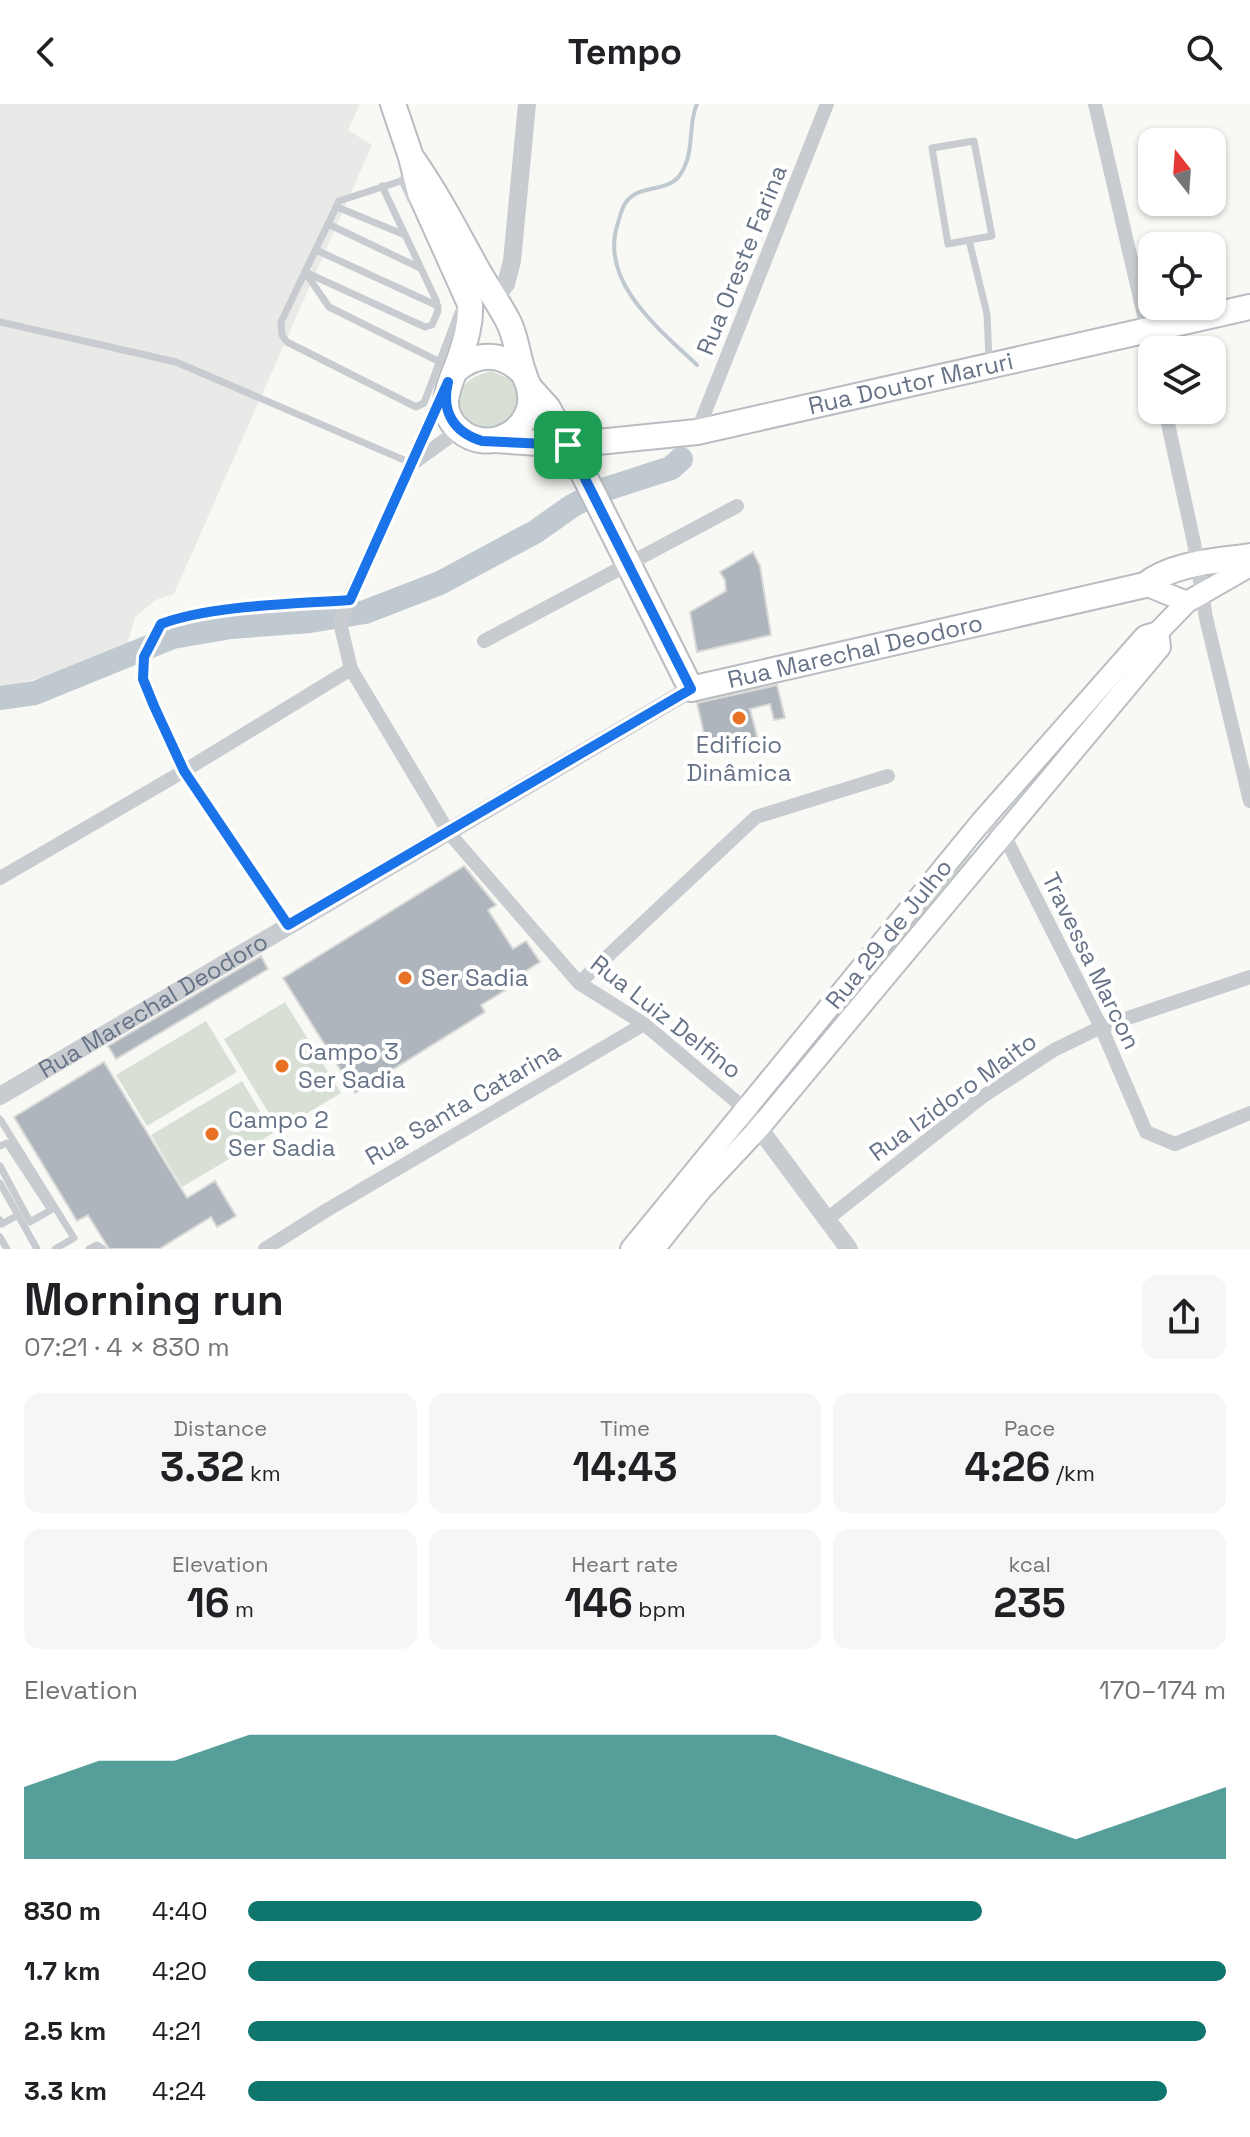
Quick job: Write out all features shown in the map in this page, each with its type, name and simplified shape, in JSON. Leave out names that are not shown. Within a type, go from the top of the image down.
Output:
[{"type":"main road","points":[[400,109],[410,171],[474,302],[511,327],[531,401],[520,427],[508,436],[495,440],[482,441],[459,430],[446,408],[448,371],[471,321],[474,302]]},
{"type":"main road","name":"Rua Doutor Maruri","points":[[1159,336],[1250,307]]},
{"type":"main road","name":"Rua Doutor Maruri","points":[[495,440],[568,445],[697,432],[989,366],[1138,341]]},
{"type":"main road","points":[[448,371],[477,357],[503,358],[548,408],[691,689]]},
{"type":"main road","name":"Rua Marechal Deodoro","points":[[691,689],[1145,585],[1153,578],[1197,564],[1250,556]]},
{"type":"main road","points":[[1145,585],[1195,596],[1250,566]]},
{"type":"main road","name":"Rua 29 de Julho","points":[[631,1249],[981,822],[1145,636],[1158,632],[1195,596]]},
{"type":"main road","name":"Rua 29 de Julho","points":[[654,1249],[701,1190],[759,1128],[1160,647],[1158,632]]},
{"type":"street","points":[[474,302],[506,284],[512,261],[527,104]]},
{"type":"street","name":"Rua Oreste Farina","points":[[697,432],[827,104]]},
{"type":"street","points":[[1095,104],[1149,336]]},
{"type":"street","points":[[288,925],[184,771],[143,679],[144,657],[161,624],[196,614],[345,613],[413,464],[448,371]]},
{"type":"street","points":[[1168,424],[1197,564],[1195,596],[1206,618],[1250,801]]},
{"type":"street","points":[[413,464],[441,440],[459,430]]},
{"type":"street","points":[[484,641],[737,506]]},
{"type":"street","name":"Rua Luiz Delfino","points":[[345,613],[351,669],[449,833],[579,983],[644,1024],[745,1109],[849,1249]]},
{"type":"street","points":[[0,878],[351,669]]},
{"type":"street","name":"Rua Marechal Deodoro","points":[[0,1096],[691,689]]},
{"type":"street","points":[[579,983],[756,817],[888,776]]},
{"type":"street","points":[[981,822],[1003,833]]},
{"type":"street","name":"Travessa Marcon","points":[[1003,833],[1101,1027],[1146,1132],[1175,1144],[1250,1113]]},
{"type":"street","name":"Rua Izidoro Maito","points":[[826,1220],[982,1097],[1054,1050],[1101,1027],[1250,977]]},
{"type":"street","name":"Rua Santa Catarina","points":[[265,1249],[644,1024]]},
{"type":"lane","points":[[974,141],[992,236],[969,240],[948,244],[932,148],[974,141]]},
{"type":"lane","points":[[305,272],[329,307],[448,371],[424,403],[416,407],[287,342],[282,335],[281,322],[328,224],[344,198],[382,186],[410,171],[414,208]]},
{"type":"lane","points":[[305,272],[425,327],[432,325],[438,306],[382,186]]},
{"type":"lane","points":[[337,207],[406,235]]},
{"type":"lane","points":[[328,224],[422,269]]},
{"type":"lane","points":[[969,240],[987,314],[989,366]]},
{"type":"lane","points":[[316,250],[438,306]]},
{"type":"lane","points":[[0,322],[176,362],[413,464]]},
{"type":"lane","points":[[0,1119],[74,1238],[55,1249]]},
{"type":"lane","points":[[0,1146],[7,1143],[51,1210],[30,1222],[0,1166]]},
{"type":"lane","points":[[0,1183],[37,1249]]},
{"type":"lane","points":[[0,1220],[2,1224],[18,1215]]},
{"type":"lane","points":[[0,1237],[7,1249]]},
{"type":"lane","points":[[89,1249],[97,1245],[103,1249]]},
{"type":"shaded area","points":[[0,104],[360,104],[348,130],[372,145],[174,594],[156,600],[135,617],[127,646],[49,676],[0,688]]},
{"type":"shaded area","points":[[491,371],[518,382],[522,413],[499,430],[472,431],[452,408],[466,384],[476,376]]},
{"type":"shaded area","points":[[973,854],[973,862],[774,1099],[767,1099],[963,855]]},
{"type":"shaded area","name":"Campo 3 Ser Sadia","points":[[285,1002],[341,1093],[279,1130],[224,1039]]},
{"type":"shaded area","points":[[206,1021],[237,1072],[147,1126],[116,1075]]},
{"type":"shaded area","name":"Campo 2 Ser Sadia","points":[[242,1081],[273,1133],[182,1187],[151,1135]]},
{"type":"building","points":[[753,552],[760,566],[771,635],[697,652],[690,612],[726,591],[720,572]]},
{"type":"building","points":[[777,685],[785,718],[774,720],[770,704],[750,709],[759,744],[734,750],[730,737],[706,743],[697,703]]},
{"type":"building","name":"Ser Sadia","points":[[464,866],[496,905],[488,910],[513,949],[526,941],[540,962],[524,972],[527,977],[481,1005],[485,1012],[355,1093],[283,978]]},
{"type":"building","points":[[261,956],[268,969],[116,1059],[108,1046]]},
{"type":"building","points":[[104,1062],[187,1198],[215,1181],[236,1216],[217,1227],[211,1217],[159,1249],[109,1249],[88,1215],[77,1221],[14,1117]]},
{"type":"waterway","points":[[697,104],[688,157],[680,175],[675,181],[639,192],[627,201],[620,214],[614,244],[624,284],[636,302],[650,320],[697,365]]},
{"type":"waterway","points":[[0,698],[35,693],[173,637],[231,627],[310,621],[365,612],[440,583],[535,532],[600,491],[671,468],[681,459]]},
{"type":"place","name":"Edifício Dinâmica","points":[[739,718]]},
{"type":"place","name":"Ser Sadia","points":[[405,978]]},
{"type":"place","name":"Campo 3 Ser Sadia","points":[[282,1066]]},
{"type":"place","name":"Campo 2 Ser Sadia","points":[[212,1134]]},
{"type":"route","points":[[448,382],[446,408],[459,430],[469,437],[482,441],[568,445],[691,689],[288,925],[184,771],[154,706],[143,679],[144,657],[161,624],[196,614],[350,600],[448,382]]}]
